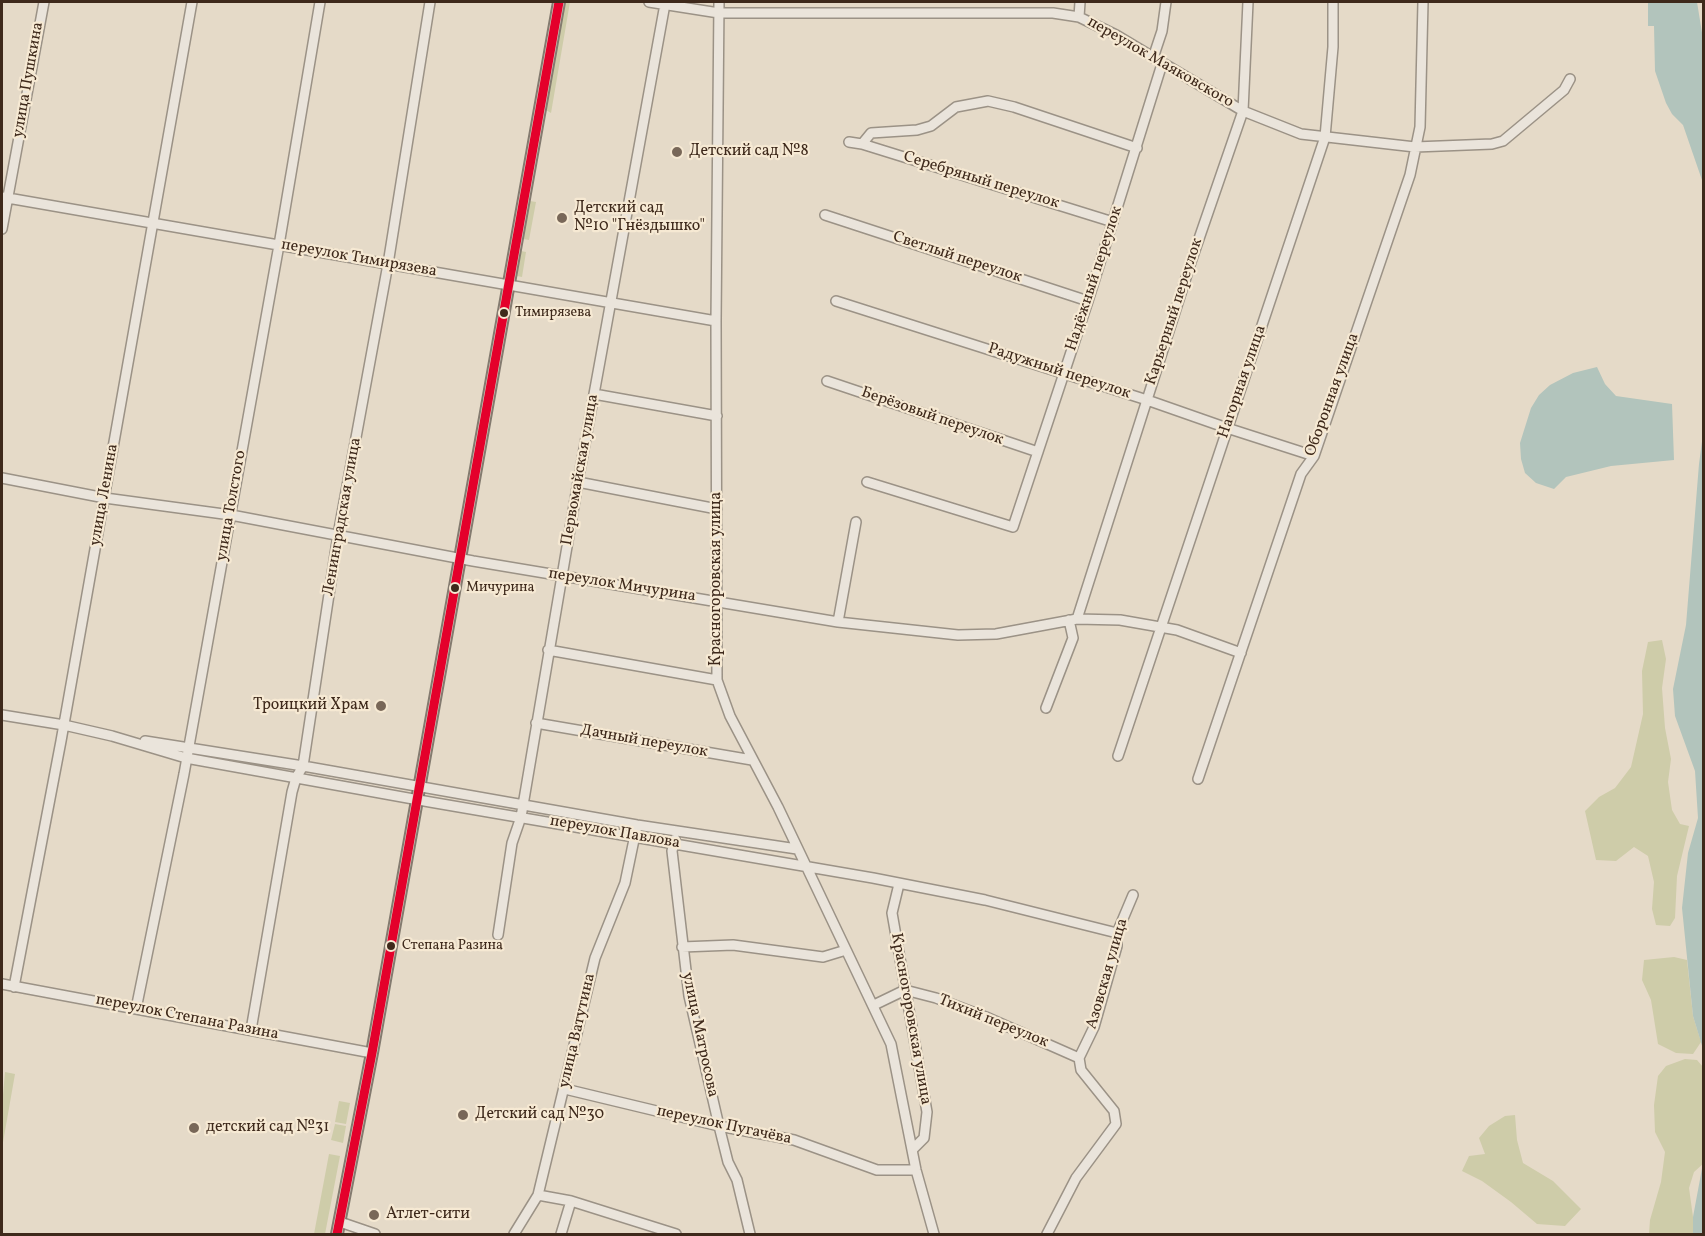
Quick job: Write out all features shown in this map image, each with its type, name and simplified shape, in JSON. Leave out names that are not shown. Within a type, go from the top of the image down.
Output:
[{"type":"main road","points":[[337,1234],[372,1053],[559,2]]},
{"type":"street","name":"улица Пушкина","points":[[2,229],[4,198],[44,2]]},
{"type":"street","name":"улица Ленина","points":[[14,987],[64,725],[192,2]]},
{"type":"street","name":"улица Толстого","points":[[136,1008],[231,515],[320,2]]},
{"type":"street","name":"Ленинградская улица","points":[[251,1030],[296,778],[303,766],[338,535],[387,264],[430,2]]},
{"type":"street","name":"переулок Маяковского","points":[[649,2],[719,13],[1053,13],[1079,17],[1116,35],[1243,111],[1301,134],[1416,147],[1492,144],[1503,141],[1564,90],[1570,79]]},
{"type":"street","name":"Красногоровская улица","points":[[719,2],[716,321],[717,680],[730,716],[874,1005],[891,1044],[916,1170],[934,1234]]},
{"type":"street","points":[[987,13],[988,2]]},
{"type":"street","points":[[1079,17],[1080,2]]},
{"type":"street","points":[[1153,58],[1162,31],[1166,2]]},
{"type":"street","name":"Карьерный переулок","points":[[1046,708],[1073,638],[1073,620],[1243,111],[1248,2]]},
{"type":"street","name":"Нагорная улица","points":[[1118,756],[1325,137],[1333,47],[1333,2]]},
{"type":"street","name":"Оборонная улица","points":[[1198,779],[1301,474],[1314,456],[1410,176],[1420,128],[1423,2]]},
{"type":"street","name":"Первомайская улица","points":[[498,935],[512,843],[521,817],[548,650],[665,4]]},
{"type":"street","name":"Надёжный переулок","points":[[867,482],[1012,527],[1088,301],[1162,64]]},
{"type":"street","points":[[862,144],[871,133],[917,130],[931,126],[956,106],[988,101],[1014,107],[1137,148]]},
{"type":"street","name":"Серебряный переулок","points":[[849,142],[862,144],[1113,222]]},
{"type":"street","name":"переулок Тимирязева","points":[[4,198],[716,321]]},
{"type":"street","name":"Светлый переулок","points":[[825,215],[1088,301]]},
{"type":"street","name":"Радужный переулок","points":[[836,301],[1314,456]]},
{"type":"street","name":"Берёзовый переулок","points":[[827,381],[1038,452]]},
{"type":"street","points":[[594,394],[717,416]]},
{"type":"street","name":"переулок Мичурина","points":[[2,478],[105,498],[231,515],[562,576],[838,622],[958,635],[996,634],[1073,620],[1120,620],[1177,630],[1241,653]]},
{"type":"street","points":[[578,482],[717,509]]},
{"type":"street","points":[[838,622],[856,522]]},
{"type":"street","points":[[548,650],[717,680]]},
{"type":"street","name":"переулок Павлова","points":[[2,715],[64,725],[112,736],[186,758],[805,866],[985,900],[1117,933]]},
{"type":"street","name":"Дачный переулок","points":[[536,723],[752,760]]},
{"type":"street","name":"переулок Павлова","points":[[112,736],[303,766],[637,825],[797,849]]},
{"type":"street","name":"улица Ватутина","points":[[514,1234],[538,1195],[596,958],[625,883],[637,825]]},
{"type":"street","name":"улица Матросова","points":[[676,831],[672,851],[689,996],[728,1162],[737,1180],[750,1234]]},
{"type":"street","name":"Красногоровская улица","points":[[899,884],[892,913],[927,1112],[924,1138],[912,1150]]},
{"type":"street","name":"Азовская улица","points":[[1079,1058],[1094,1027],[1108,984],[1117,946],[1117,933],[1133,895]]},
{"type":"street","points":[[682,947],[733,945],[823,957],[846,950]]},
{"type":"street","name":"переулок Степана Разина","points":[[2,984],[372,1053]]},
{"type":"street","points":[[874,1005],[905,990]]},
{"type":"street","name":"Тихий переулок","points":[[905,990],[936,998],[976,1013],[1079,1058]]},
{"type":"street","points":[[1047,1234],[1076,1178],[1116,1124],[1114,1110],[1080,1070],[1079,1058]]},
{"type":"street","name":"переулок Пугачёва","points":[[565,1089],[719,1126],[794,1140],[877,1170],[916,1170]]},
{"type":"street","points":[[538,1195],[571,1201],[676,1234]]},
{"type":"street","points":[[561,1234],[571,1201]]},
{"type":"street","points":[[340,1222],[375,1234]]},
{"type":"shaded area","points":[[565,2],[570,2],[551,113],[546,110]]},
{"type":"shaded area","points":[[1648,2],[1697,2],[1704,45],[1703,183],[1683,125],[1672,114],[1666,103],[1655,71],[1654,26],[1648,26]]},
{"type":"shaded area","points":[[530,201],[536,202],[529,240],[523,239]]},
{"type":"shaded area","points":[[521,251],[526,252],[522,277],[517,276]]},
{"type":"shaded area","points":[[1597,367],[1605,384],[1616,396],[1672,404],[1674,460],[1611,466],[1566,477],[1554,489],[1536,483],[1525,473],[1521,459],[1520,443],[1531,408],[1539,395],[1550,385],[1573,373]]},
{"type":"shaded area","points":[[1703,434],[1703,1049],[1693,1016],[1682,908],[1688,853],[1698,818],[1695,771],[1675,716],[1673,689],[1686,625]]},
{"type":"shaded area","points":[[1662,640],[1666,659],[1662,688],[1665,728],[1671,759],[1668,782],[1672,810],[1680,824],[1689,826],[1677,876],[1675,918],[1670,926],[1656,925],[1652,909],[1654,882],[1648,856],[1634,847],[1616,861],[1596,860],[1585,811],[1599,797],[1615,788],[1631,767],[1643,714],[1642,671],[1648,642]]},
{"type":"shaded area","points":[[1674,957],[1687,960],[1693,1016],[1701,1042],[1693,1054],[1676,1053],[1658,1044],[1651,1000],[1642,980],[1644,960]]},
{"type":"shaded area","points":[[1685,1059],[1697,1060],[1703,1067],[1704,1163],[1694,1172],[1689,1188],[1693,1234],[1649,1234],[1650,1220],[1661,1182],[1665,1152],[1655,1132],[1654,1105],[1658,1076],[1666,1066]]},
{"type":"shaded area","points":[[5,1072],[15,1074],[2,1148],[2,1106]]},
{"type":"shaded area","points":[[339,1101],[350,1103],[346,1124],[335,1122]]},
{"type":"shaded area","points":[[1515,1115],[1517,1140],[1523,1163],[1553,1181],[1581,1209],[1565,1226],[1537,1224],[1482,1181],[1462,1171],[1469,1156],[1485,1154],[1479,1138],[1489,1126],[1505,1116]]},
{"type":"shaded area","points":[[335,1124],[346,1126],[343,1143],[331,1140]]},
{"type":"shaded area","points":[[329,1154],[340,1156],[325,1234],[314,1234]]},
{"type":"shaded area","points":[[1703,1163],[1703,1234],[1693,1234],[1693,1217]]},
{"type":"transit line","points":[[337,1234],[372,1053],[559,2]]},
{"type":"place","name":"Детский сад №8","points":[[677,152]]},
{"type":"place","name":"Детский сад №10 \"Гнёздышко\"","points":[[562,218]]},
{"type":"place","name":"Тимирязева","points":[[504,313]]},
{"type":"place","name":"Мичурина","points":[[455,588]]},
{"type":"place","name":"Троицкий Храм","points":[[381,706]]},
{"type":"place","name":"Степана Разина","points":[[391,946]]},
{"type":"place","name":"Детский сад №30","points":[[463,1115]]},
{"type":"place","name":"детский сад №31","points":[[194,1128]]},
{"type":"place","name":"Атлет-сити","points":[[374,1215]]}]
